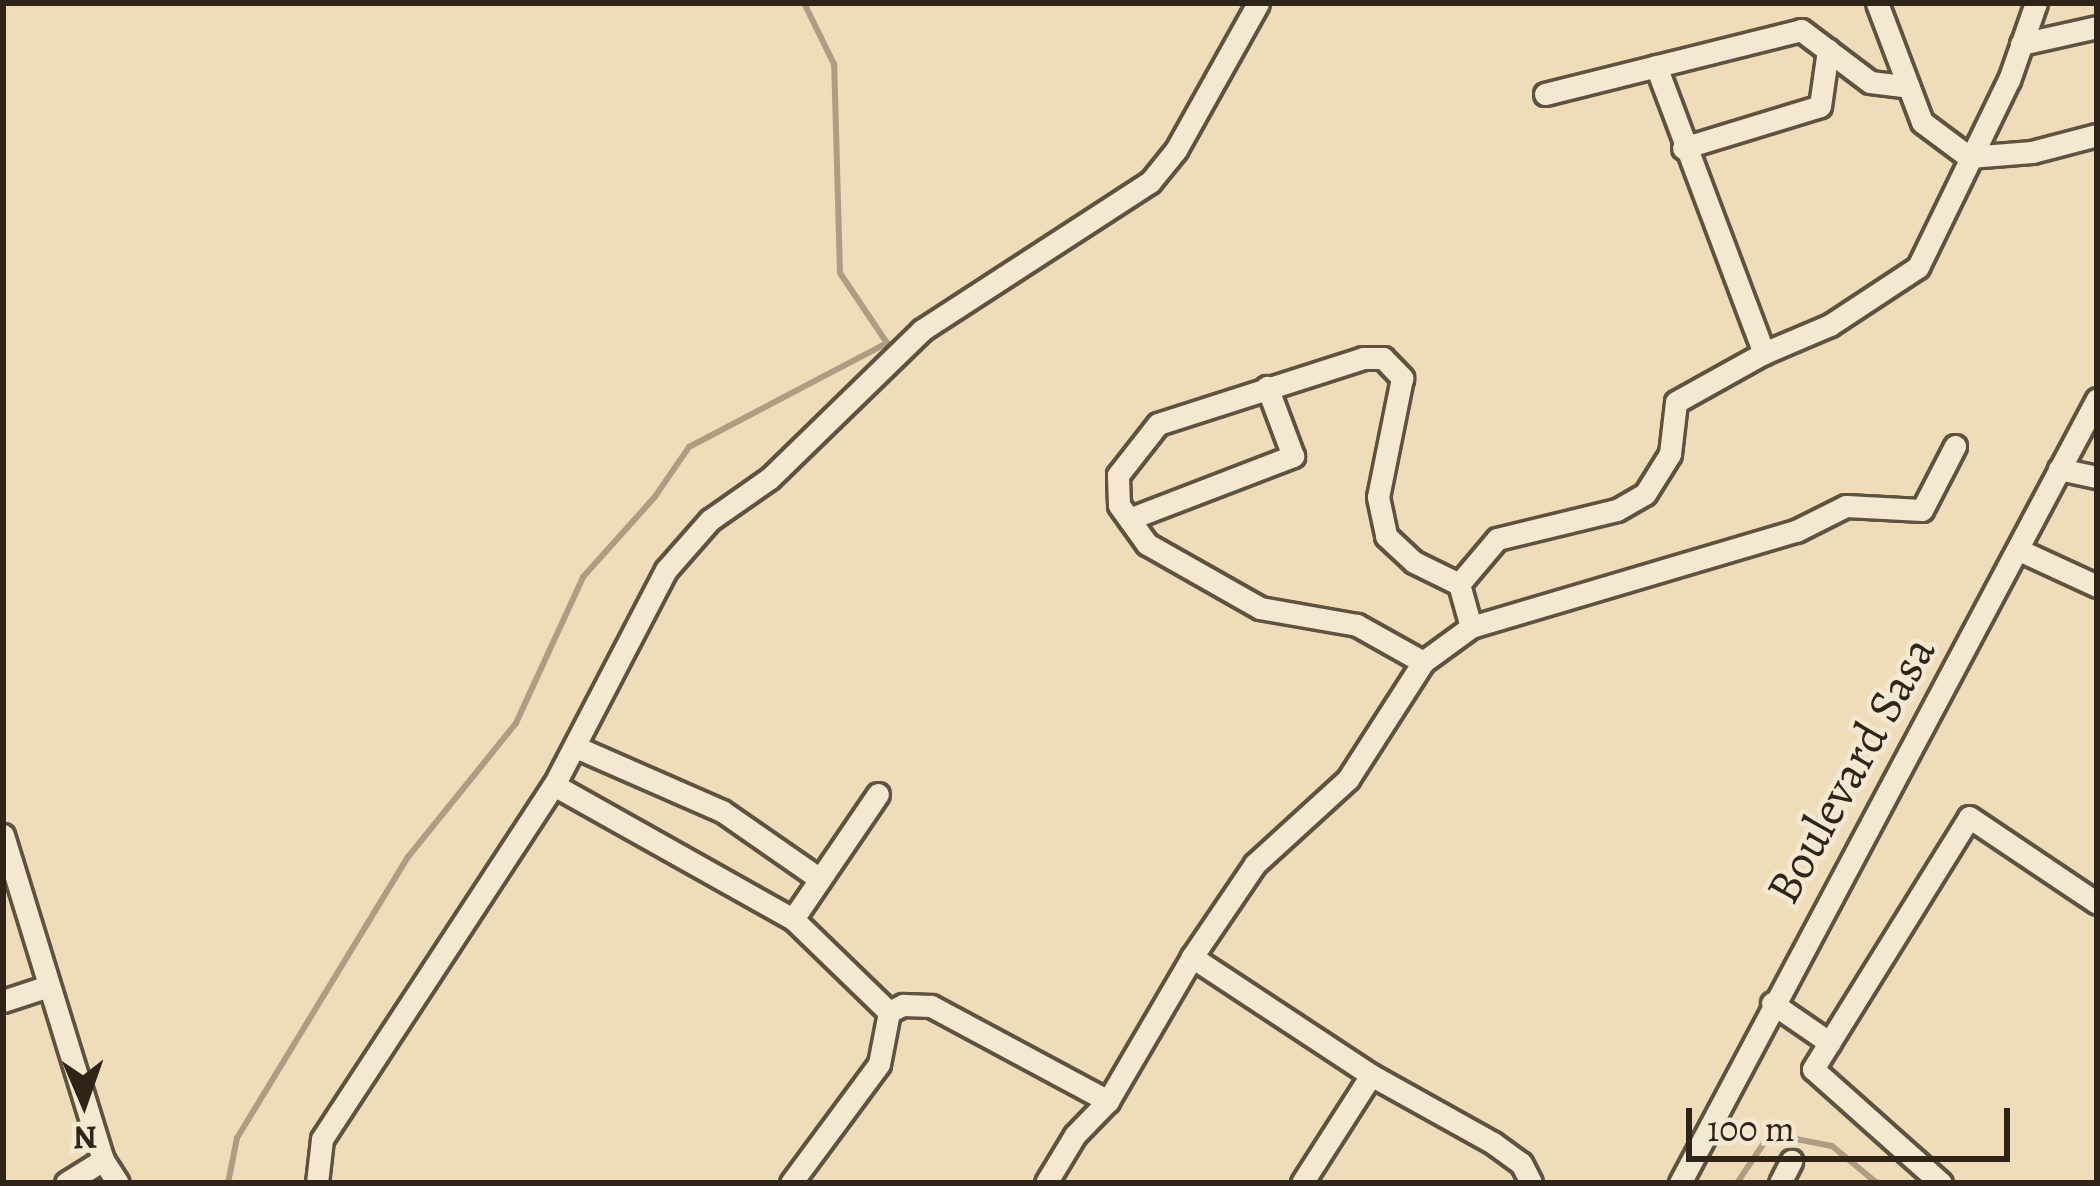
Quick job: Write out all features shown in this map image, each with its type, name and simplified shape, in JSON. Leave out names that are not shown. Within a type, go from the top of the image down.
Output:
[{"type":"street","points":[[317,1183],[322,1139],[554,785],[666,570],[710,520],[770,478],[922,330],[1150,182],[1177,150],[1258,3]]},
{"type":"street","points":[[1877,3],[1922,122],[1969,157],[2032,152],[2097,134]]},
{"type":"street","points":[[1459,584],[1497,539],[1617,509],[1645,494],[1670,454],[1676,402],[1764,353],[1830,325],[1918,267],[2036,3]]},
{"type":"street","points":[[2021,44],[2097,27]]},
{"type":"street","points":[[1545,94],[1801,29],[1870,82],[1909,87]]},
{"type":"street","points":[[1683,148],[1820,106],[1828,50]]},
{"type":"street","points":[[1656,66],[1683,148],[1764,353]]},
{"type":"street","points":[[1423,662],[1357,625],[1260,608],[1147,544],[1119,506],[1118,475],[1158,424],[1363,358],[1383,358],[1402,378],[1378,497],[1386,536],[1414,562],[1459,584],[1471,627]]},
{"type":"street","points":[[1129,519],[1293,456],[1267,387]]},
{"type":"street","name":"Boulevard Sasa","points":[[1680,1183],[2097,398]]},
{"type":"street","points":[[1046,1183],[1075,1135],[1108,1101],[1192,957],[1256,864],[1348,779],[1423,662],[1471,627],[1796,531],[1846,506],[1922,510],[1955,446]]},
{"type":"street","points":[[2059,469],[2097,478]]},
{"type":"street","points":[[2018,550],[2097,586]]},
{"type":"street","points":[[576,747],[722,811],[820,879]]},
{"type":"street","points":[[554,785],[793,919],[889,1012]]},
{"type":"street","points":[[793,919],[878,794]]},
{"type":"street","points":[[1941,1183],[1813,1070],[1969,818],[2097,903]]},
{"type":"street","points":[[3,836],[103,1160],[118,1183]]},
{"type":"street","points":[[1192,957],[1371,1075],[1493,1143],[1521,1163],[1531,1183]]},
{"type":"street","points":[[3,1000],[49,986]]},
{"type":"street","points":[[1772,1004],[1830,1043]]},
{"type":"street","points":[[889,1012],[904,1005],[931,1006],[1108,1101]]},
{"type":"street","points":[[791,1183],[879,1064],[889,1012]]},
{"type":"street","points":[[1302,1183],[1371,1075]]},
{"type":"street","points":[[66,1183],[103,1160]]},
{"type":"street","points":[[1780,1183],[1791,1161]]},
{"type":"waterway","points":[[228,1183],[237,1138],[408,857],[516,723],[583,577],[654,498],[689,447],[887,343],[840,273],[834,64],[804,3]]},
{"type":"waterway","points":[[1737,1183],[1770,1134],[1832,1146],[1877,1183]]}]
